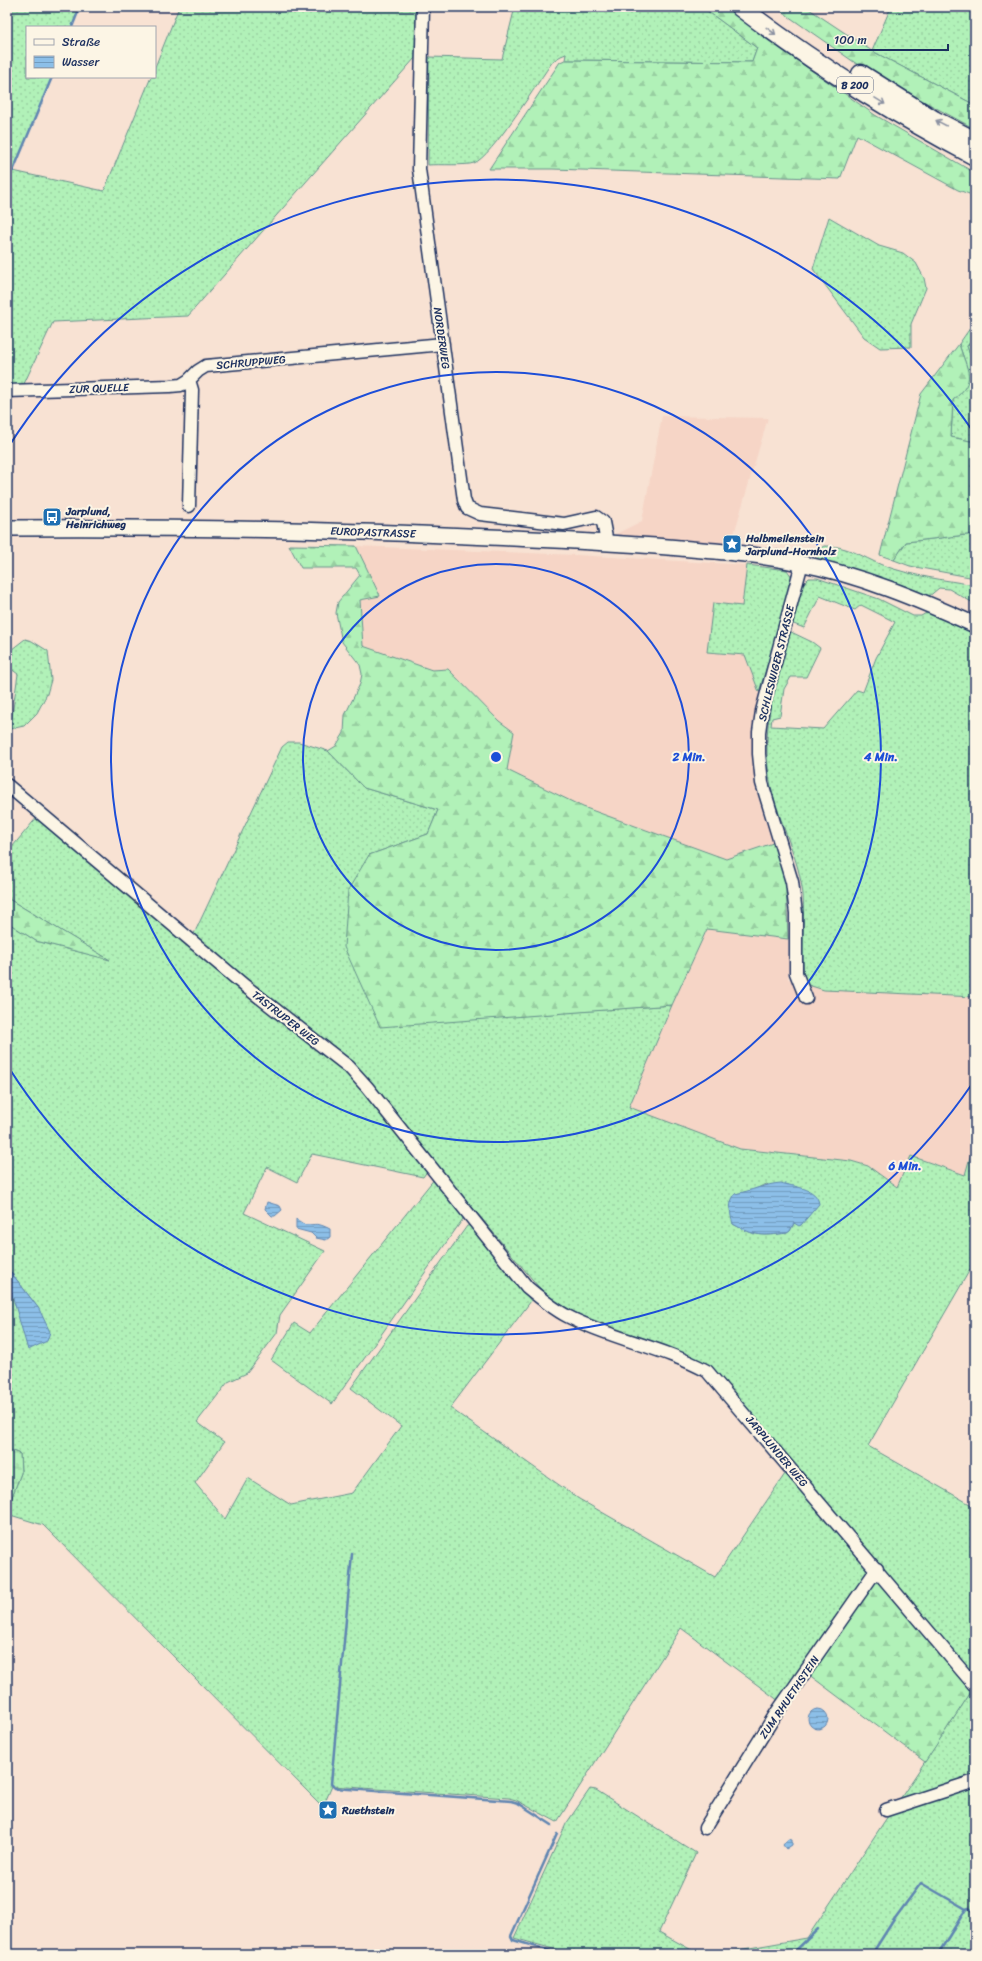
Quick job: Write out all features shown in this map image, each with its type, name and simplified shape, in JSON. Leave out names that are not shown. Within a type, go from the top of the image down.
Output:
[{"type":"highway","name":"B 200","points":[[740,7],[784,40],[928,131],[975,156]]},
{"type":"highway","name":"B 200","points":[[761,7],[790,29],[934,120],[975,141]]},
{"type":"main road","name":"EUROPASTRASSE","points":[[7,528],[254,528],[456,535],[739,552],[802,563]]},
{"type":"main road","points":[[802,563],[882,586],[975,624]]},
{"type":"street","name":"NORDERWEG","points":[[423,7],[419,169],[464,500],[468,508],[480,514],[544,523],[564,524],[596,518],[603,522],[607,543]]},
{"type":"street","name":"SCHRUPPWEG","points":[[189,380],[198,371],[206,366],[443,344]]},
{"type":"street","name":"ZUR QUELLE","points":[[7,391],[170,386],[181,385],[189,380]]},
{"type":"street","points":[[189,380],[192,390],[189,506]]},
{"type":"street","name":"SCHLESWIGER STRASSE","points":[[802,563],[762,711],[759,732],[759,754],[762,783],[792,882],[796,913],[796,973],[806,998]]},
{"type":"street","name":"TASTRUPER WEG","points":[[7,785],[245,986],[348,1067],[382,1104],[527,1287]]},
{"type":"street","name":"JARPLUNDER WEG","points":[[527,1287],[543,1301],[571,1318],[684,1360],[707,1371],[975,1686]]},
{"type":"street","name":"ZUM RHUETHSTEIN","points":[[705,1828],[777,1712],[877,1569]]},
{"type":"street","points":[[886,1810],[975,1781]]},
{"type":"shaded area","points":[[662,416],[768,418],[731,544],[625,538],[616,534],[642,521]]},
{"type":"shaded area","points":[[356,546],[576,555],[747,565],[742,606],[714,603],[707,652],[745,655],[759,692],[754,734],[753,759],[756,789],[773,843],[726,859],[583,807],[507,770],[514,732],[499,721],[448,669],[432,670],[363,646],[360,599],[380,595]]},
{"type":"shaded area","points":[[707,929],[788,939],[788,979],[824,990],[975,997],[975,1139],[965,1175],[912,1156],[898,1187],[868,1166],[851,1161],[740,1149],[628,1107]]},
{"type":"green space","points":[[7,7],[80,7],[72,26],[26,26],[26,78],[52,78],[13,171],[104,191],[151,78],[156,78],[156,64],[179,7],[416,7],[415,58],[188,316],[53,322],[23,386],[7,387]]},
{"type":"green space","points":[[515,7],[702,7],[757,48],[752,62],[565,60],[566,54],[553,61],[503,133],[482,158],[470,164],[428,165],[429,57],[502,59]]},
{"type":"green space","points":[[702,7],[727,7],[764,37],[875,115],[975,173],[975,196],[958,190],[857,135],[840,179],[553,169],[489,169],[560,62],[565,60],[752,62],[757,48]]},
{"type":"green space","points":[[775,7],[806,7],[872,51],[975,105],[975,129],[864,69]]},
{"type":"green space","points":[[891,7],[975,7],[975,105],[872,51]]},
{"type":"green space","points":[[829,217],[879,246],[903,253],[916,263],[924,278],[926,288],[911,324],[911,347],[880,348],[864,337],[813,269]]},
{"type":"green space","points":[[975,321],[975,337],[967,346],[975,370],[975,442],[951,437],[953,400],[960,393],[968,380],[967,368],[959,344]]},
{"type":"green space","points":[[975,337],[975,370],[967,346]]},
{"type":"green space","points":[[959,344],[967,368],[968,381],[966,387],[953,400],[951,437],[975,442],[975,534],[906,542],[894,560],[880,555],[921,394]]},
{"type":"green space","points":[[975,534],[975,578],[910,566],[894,560],[906,542]]},
{"type":"green space","points":[[289,545],[356,546],[380,596],[360,600],[363,646],[432,670],[448,669],[499,721],[514,732],[507,770],[583,807],[726,859],[773,843],[786,883],[788,939],[707,929],[672,1005],[380,1027],[344,947],[348,890],[369,855],[428,834],[438,810],[364,788],[328,751],[336,746],[344,733],[345,715],[360,684],[362,674],[360,665],[342,642],[336,613],[338,602],[360,575],[356,568],[301,568]]},
{"type":"green space","points":[[824,546],[847,549],[882,565],[905,572],[975,585],[975,604],[949,589],[939,588],[927,598],[821,563],[816,556],[817,550]]},
{"type":"green space","points":[[747,565],[787,570],[792,577],[792,586],[759,692],[745,655],[707,652],[713,603],[742,606]]},
{"type":"green space","points":[[809,578],[817,578],[879,599],[913,616],[921,616],[928,612],[975,634],[975,997],[824,990],[805,984],[803,962],[803,894],[801,881],[774,798],[769,776],[767,755],[767,734],[773,693],[778,672],[789,631],[812,642],[820,648],[806,677],[791,677],[784,689],[780,716],[772,718],[771,726],[823,729],[857,690],[863,692],[876,658],[895,622],[861,605],[855,610],[820,596],[804,628],[791,623],[803,584]]},
{"type":"green space","points":[[25,639],[32,641],[48,651],[51,680],[47,694],[37,713],[24,726],[10,729],[18,674],[7,666],[7,653]]},
{"type":"green space","points":[[288,742],[299,742],[328,751],[364,788],[438,810],[428,834],[369,855],[380,1026],[672,1005],[629,1107],[740,1149],[851,1161],[868,1166],[897,1187],[911,1156],[965,1175],[975,1139],[975,1261],[868,1446],[975,1507],[975,1680],[712,1367],[642,1338],[580,1315],[552,1300],[537,1285],[363,1076],[341,1053],[246,983],[193,936],[282,747]],"holes":[[[767,1184],[804,1220],[801,1225],[794,1223],[790,1231],[787,1233],[765,1235],[748,1231],[733,1224],[735,1194],[750,1191]]]},
{"type":"green space","points":[[38,816],[243,993],[345,1070],[428,1170],[423,1177],[312,1154],[297,1182],[267,1167],[244,1213],[325,1251],[280,1315],[277,1333],[247,1373],[228,1382],[197,1422],[224,1442],[195,1483],[225,1519],[248,1478],[291,1505],[352,1493],[401,1426],[351,1388],[467,1226],[474,1225],[531,1301],[450,1408],[579,1499],[715,1577],[787,1471],[871,1569],[779,1701],[681,1628],[557,1822],[516,1800],[509,1798],[332,1786],[323,1807],[43,1525],[7,1514],[7,1510],[21,1473],[20,1454],[7,1449],[7,1286],[11,1291],[39,1309],[7,1267],[7,922],[36,941],[108,959],[7,898],[7,853]]},
{"type":"green space","points":[[7,898],[110,960],[36,941],[7,922]]},
{"type":"green space","points":[[435,1178],[461,1209],[463,1219],[332,1404],[271,1360],[294,1323],[310,1333]]},
{"type":"green space","points":[[7,1449],[20,1454],[21,1473],[7,1510]]},
{"type":"green space","points":[[876,1575],[973,1689],[925,1762],[808,1674]]},
{"type":"green space","points":[[973,1689],[975,1692],[975,1777],[898,1802]]},
{"type":"green space","points":[[975,1785],[975,1954],[715,1954],[807,1938],[890,1813]]},
{"type":"green space","points":[[590,1789],[596,1790],[696,1853],[659,1932],[697,1953],[715,1954],[571,1954],[514,1938],[566,1824]]},
{"type":"water","points":[[781,1183],[809,1191],[817,1198],[819,1204],[801,1225],[799,1226],[794,1223],[790,1231],[787,1233],[765,1235],[748,1231],[733,1224],[730,1205],[735,1194]]},
{"type":"water","points":[[267,1202],[280,1206],[282,1210],[275,1216],[272,1216],[265,1209]]},
{"type":"water","points":[[296,1219],[305,1225],[314,1224],[330,1229],[330,1237],[326,1240],[316,1238],[311,1233],[296,1229]]},
{"type":"water","points":[[7,1267],[39,1309],[50,1332],[47,1341],[28,1350],[11,1291],[7,1286]]},
{"type":"water","points":[[818,1709],[825,1712],[828,1719],[825,1726],[818,1729],[811,1726],[808,1719],[811,1712]]},
{"type":"water","points":[[788,1839],[792,1840],[792,1845],[786,1849],[783,1845]]},
{"type":"waterway","points":[[72,26],[80,7]]},
{"type":"waterway","points":[[7,170],[13,171],[52,78]]},
{"type":"waterway","points":[[352,1554],[331,1784],[335,1788],[511,1801],[518,1803],[552,1825]]},
{"type":"waterway","points":[[557,1834],[511,1936],[513,1940],[561,1954]]},
{"type":"waterway","points":[[872,1954],[893,1921],[921,1883],[966,1909]]},
{"type":"waterway","points":[[938,1954],[966,1909],[969,1908],[975,1914]]},
{"type":"waterway","points":[[792,1954],[818,1929]]},
{"type":"place","name":"Jarplund, Heinrichweg","points":[[52,517]]},
{"type":"place","name":"Halbmeilenstein Jarplund-Hornholz","points":[[732,544]]},
{"type":"place","name":"Ruethstein","points":[[328,1810]]}]
